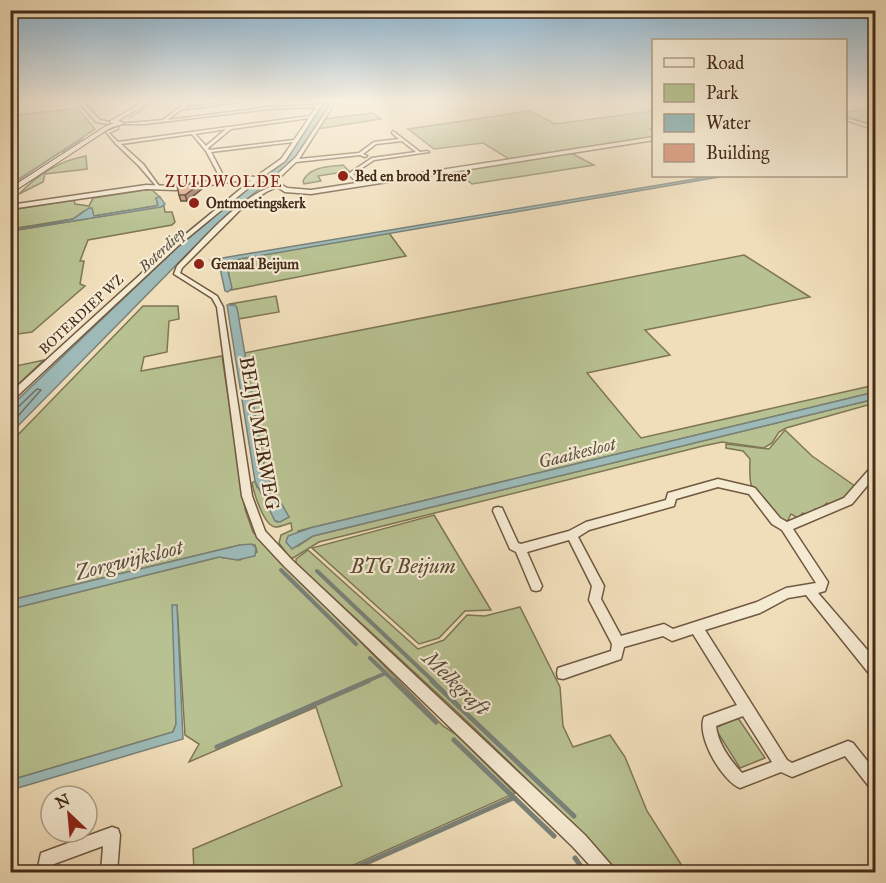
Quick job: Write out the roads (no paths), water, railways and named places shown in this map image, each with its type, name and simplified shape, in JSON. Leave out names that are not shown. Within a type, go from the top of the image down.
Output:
[{"type":"main road","points":[[10,192],[86,142]]},
{"type":"street","points":[[117,143],[123,142]]},
{"type":"street","points":[[200,142],[224,181]]},
{"type":"street","points":[[206,149],[214,142]]},
{"type":"street","points":[[206,149],[281,142]]},
{"type":"street","name":"BOTERDIEP WZ","points":[[10,398],[177,244],[283,160],[293,142]]},
{"type":"street","points":[[274,182],[296,161],[308,142]]},
{"type":"street","points":[[360,154],[375,143],[382,142]]},
{"type":"street","points":[[405,142],[419,153]]},
{"type":"street","points":[[10,207],[157,186],[176,188],[257,179],[274,182],[285,190],[303,192],[627,142]]},
{"type":"street","points":[[117,143],[141,165],[157,186]]},
{"type":"street","points":[[360,184],[351,174],[373,159],[427,152]]},
{"type":"street","points":[[296,161],[360,154],[373,159]]},
{"type":"street","name":"BEIJUMERWEG","points":[[274,182],[231,216],[179,267],[177,274],[215,297],[220,307],[247,496],[261,534],[579,842],[606,873]]},
{"type":"street","points":[[786,528],[848,501],[876,464]]},
{"type":"street","points":[[520,549],[572,536],[586,526],[670,503],[672,496],[718,483],[752,491],[776,521],[786,528],[822,582],[821,587],[786,593],[760,607],[696,628],[672,634],[664,630],[618,643]]},
{"type":"street","points":[[498,511],[514,546],[520,549],[536,586]]},
{"type":"street","points":[[563,673],[617,655],[618,643],[595,600],[598,586],[572,536]]},
{"type":"street","points":[[809,590],[876,671]]},
{"type":"street","points":[[696,628],[782,765],[792,770],[849,748],[876,784]]},
{"type":"street","points":[[746,708],[709,722],[707,732],[731,773],[741,781],[782,765]]},
{"type":"street","points":[[45,873],[48,859],[112,835],[109,873]]},
{"type":"water","points":[[296,142],[305,142],[292,163],[237,207],[189,252],[11,433],[11,406],[189,236],[284,160]]},
{"type":"water","points":[[707,177],[719,177],[229,261],[226,263],[232,288],[228,292],[225,291],[220,268],[211,264],[210,260]]},
{"type":"water","points":[[160,197],[165,204],[161,207],[11,231],[73,219],[89,208],[92,208],[94,216],[155,206],[158,205],[156,198]]},
{"type":"water","points":[[227,305],[235,305],[237,308],[266,476],[273,487],[273,497],[279,499],[289,517],[280,522],[275,521],[266,503],[267,497],[262,495],[255,481]]},
{"type":"water","points":[[875,392],[875,399],[313,536],[292,549],[286,542],[288,536],[310,528]]},
{"type":"water","points":[[252,544],[256,548],[255,556],[237,560],[219,557],[11,609],[11,600]]},
{"type":"water","points":[[172,605],[177,605],[183,739],[11,790],[11,780],[173,732],[176,724]]},
{"type":"waterway","points":[[62,152],[77,142]]},
{"type":"waterway","points":[[16,181],[59,153]]},
{"type":"waterway","points":[[281,570],[356,644]]},
{"type":"waterway","name":"Melkgraft","points":[[317,571],[434,682]]},
{"type":"waterway","points":[[370,658],[386,673]]},
{"type":"waterway","points":[[365,682],[386,673]]},
{"type":"waterway","points":[[386,673],[395,682]]},
{"type":"waterway","points":[[217,747],[368,681]]},
{"type":"waterway","points":[[394,681],[436,722]]},
{"type":"waterway","name":"Melkgraft","points":[[432,681],[574,816]]},
{"type":"waterway","points":[[454,740],[554,836]]},
{"type":"waterway","points":[[346,872],[513,798]]},
{"type":"waterway","points":[[575,858],[585,872]]},
{"type":"place","name":"Bed en brood 'Irene'","points":[[343,176]]},
{"type":"place","name":"Ontmoetingskerk","points":[[194,203]]},
{"type":"place","name":"Gemaal Beijum","points":[[199,264]]},
{"type":"district","name":"ZUIDWOLDE","points":[[224,181]]},
{"type":"water label","name":"Boterdiep","points":[[162,250]]},
{"type":"water label","name":"Gaaikesloot","points":[[577,453]]},
{"type":"water label","name":"Zorgwijksloot","points":[[129,560]]},
{"type":"park label","name":"BTG Beijum","points":[[403,566]]}]
